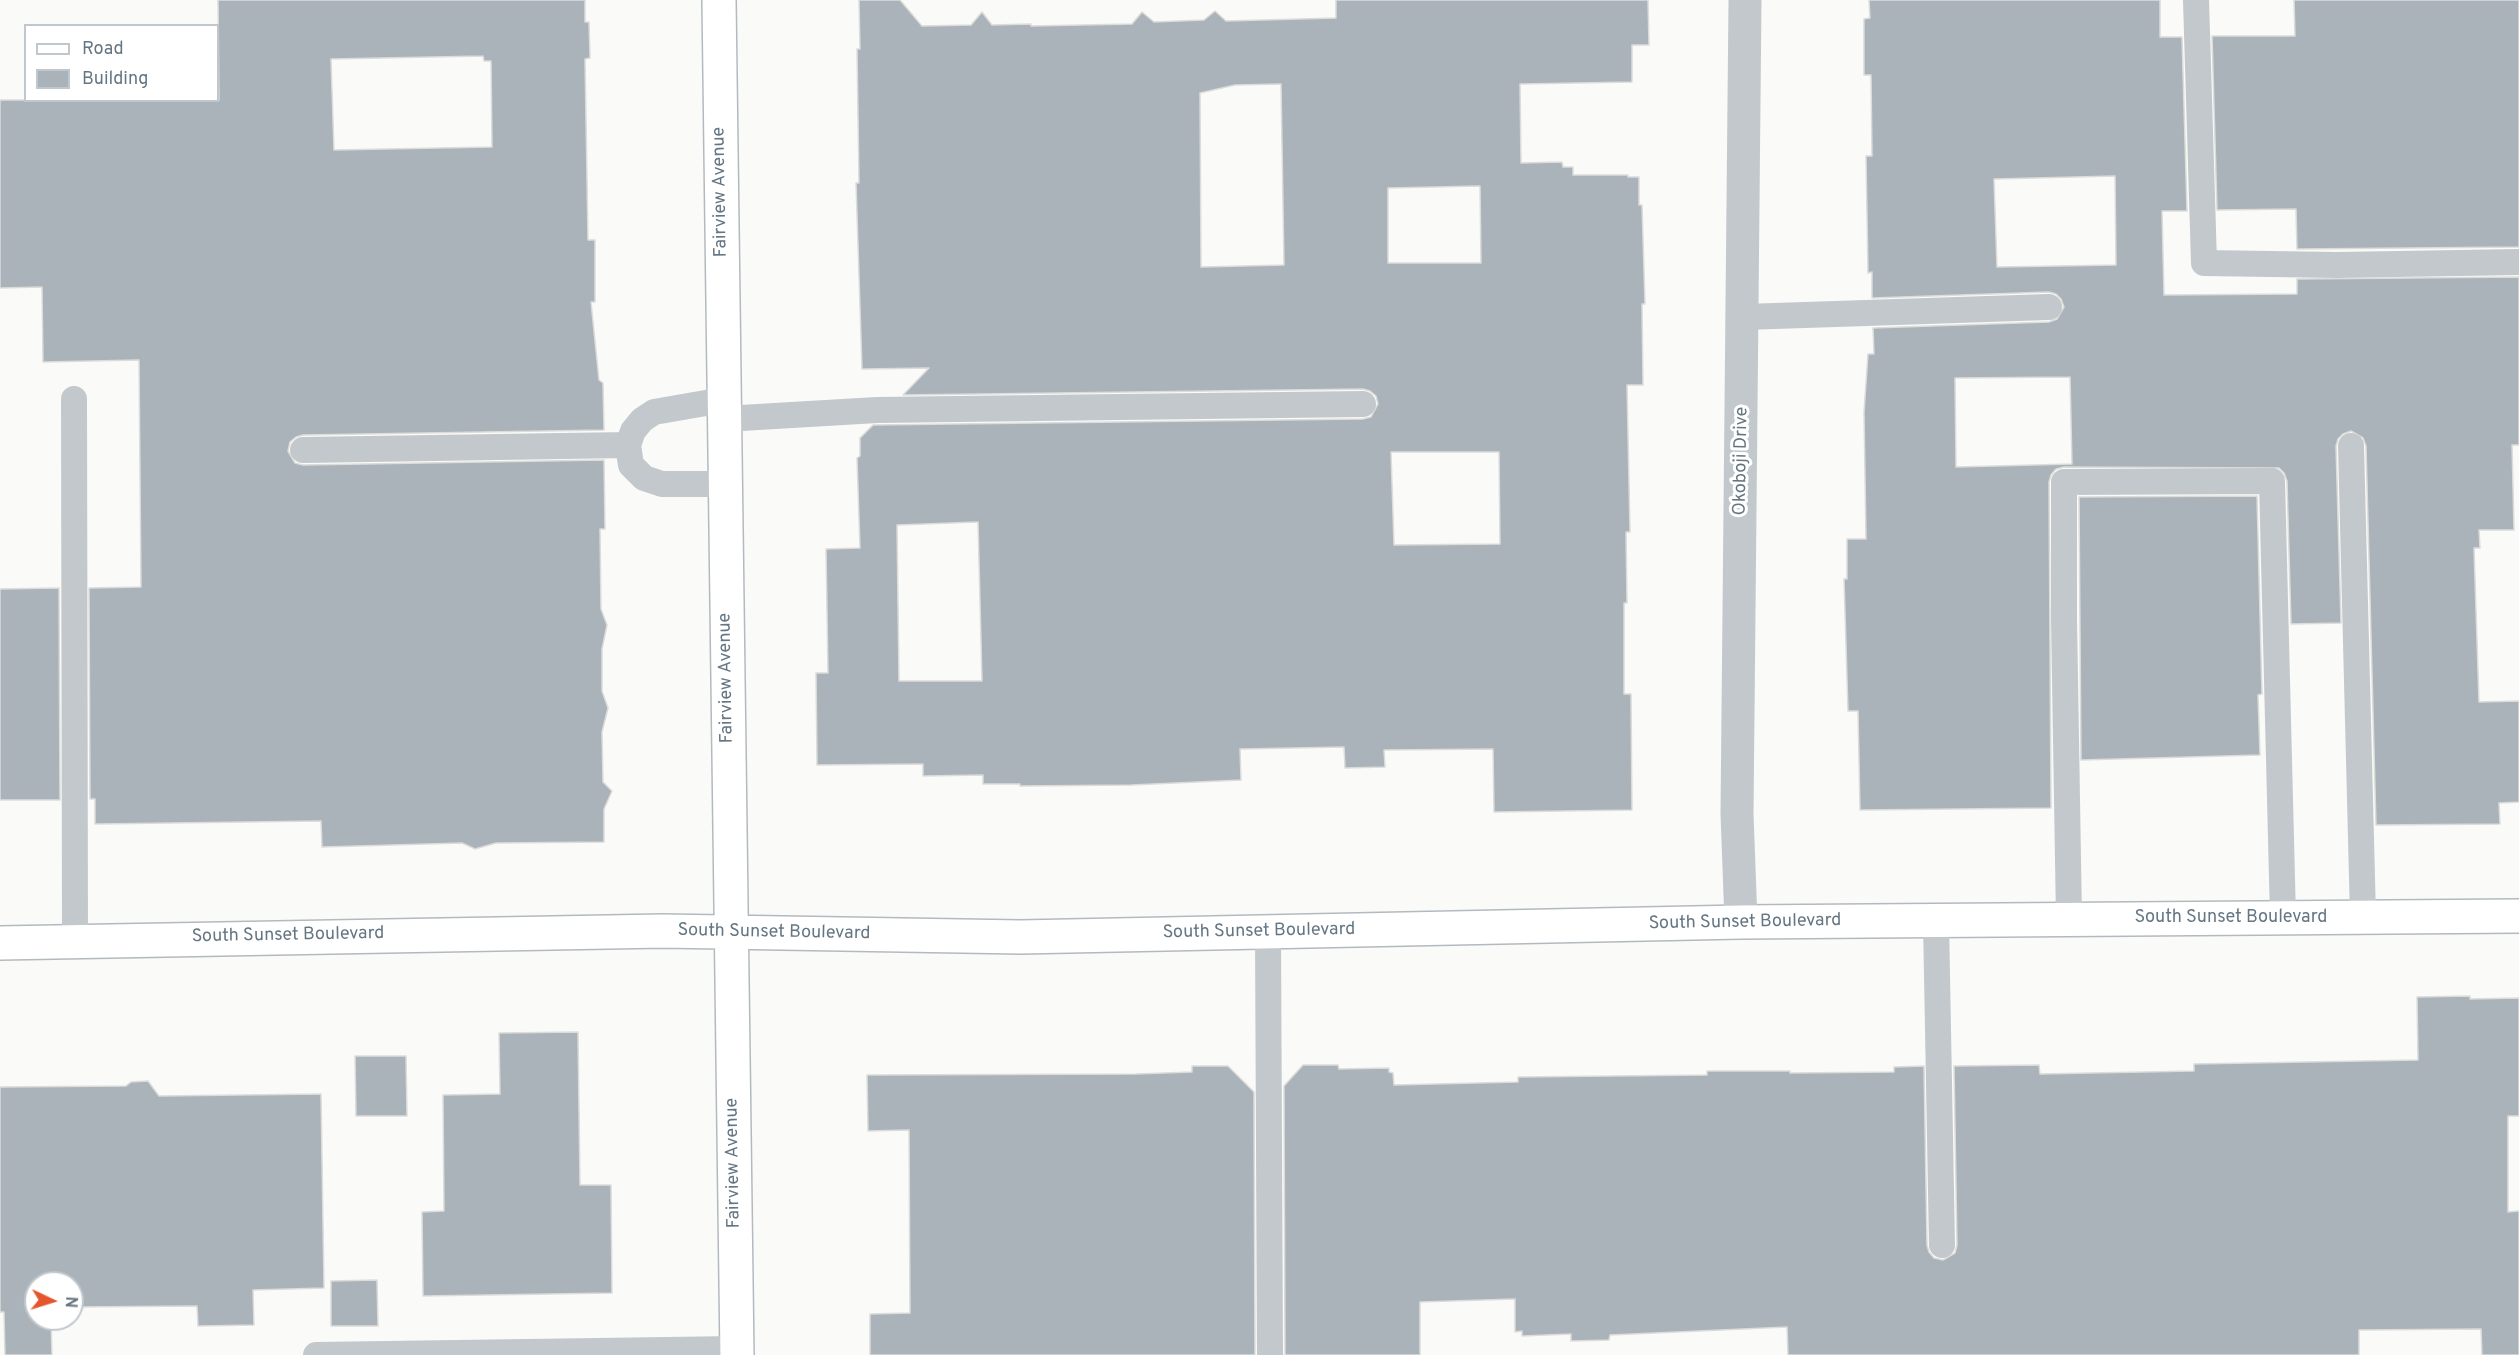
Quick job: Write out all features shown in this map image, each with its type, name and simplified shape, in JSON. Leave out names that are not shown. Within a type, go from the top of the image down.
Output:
[{"type":"main road","name":"Fairview Avenue","points":[[718,0],[737,1352]]},
{"type":"main road","name":"South Sunset Boulevard","points":[[0,943],[469,933],[731,932],[1021,937],[1741,922],[2519,916]]},
{"type":"street","name":"Okoboji Drive","points":[[1741,922],[1737,814],[1744,317],[1745,0]]},
{"type":"lane","points":[[2196,0],[2204,263],[2337,265],[2519,262]]},
{"type":"lane","points":[[1744,317],[2049,307]]},
{"type":"lane","points":[[74,399],[75,940]]},
{"type":"lane","points":[[725,484],[662,484],[644,478],[631,465],[628,445],[633,431],[642,420],[654,412],[1364,404]]},
{"type":"lane","points":[[303,450],[628,445]]},
{"type":"lane","points":[[2351,446],[2362,917]]},
{"type":"lane","points":[[2069,919],[2064,482],[2272,481],[2283,918]]},
{"type":"lane","points":[[1936,921],[1942,1245]]},
{"type":"lane","points":[[1268,932],[1270,1355]]},
{"type":"lane","points":[[316,1355],[737,1352]]},
{"type":"building","points":[[218,0],[585,0],[585,22],[589,22],[590,58],[585,59],[588,240],[595,240],[595,302],[591,302],[599,380],[603,383],[604,430],[303,435],[290,442],[288,451],[295,463],[303,465],[604,460],[605,529],[600,529],[601,609],[607,625],[602,649],[602,691],[608,708],[602,732],[603,782],[612,791],[604,809],[604,842],[496,843],[475,849],[462,843],[322,847],[321,821],[95,824],[95,799],[90,799],[89,588],[141,587],[139,360],[43,362],[42,287],[0,288],[0,100],[219,102]],"holes":[[[483,56],[484,61],[491,61],[492,147],[334,150],[331,59]]]},
{"type":"building","points":[[859,0],[900,0],[922,26],[971,25],[982,12],[992,25],[1031,24],[1031,26],[1132,24],[1142,12],[1154,22],[1204,20],[1215,11],[1226,21],[1336,18],[1336,0],[1648,0],[1649,45],[1632,45],[1632,82],[1520,84],[1521,163],[1562,162],[1563,167],[1573,167],[1573,175],[1639,177],[1645,304],[1642,304],[1643,385],[1627,385],[1630,532],[1626,532],[1627,603],[1624,603],[1624,694],[1631,694],[1632,810],[1494,812],[1493,749],[1384,750],[1385,767],[1345,768],[1344,747],[1240,749],[1241,780],[1131,785],[983,784],[983,775],[923,776],[923,764],[817,765],[816,673],[828,673],[826,549],[860,548],[857,458],[860,456],[860,438],[873,425],[1363,419],[1371,417],[1378,404],[1376,396],[1363,389],[903,395],[929,368],[862,369],[856,183],[859,183],[857,49],[860,49]],"holes":[[[1281,84],[1284,265],[1201,267],[1200,93],[1235,85]],[[1480,186],[1481,263],[1388,263],[1388,188]],[[1391,452],[1499,452],[1500,544],[1394,545]],[[978,522],[982,681],[899,681],[897,525]]]},
{"type":"building","points":[[1869,0],[2160,0],[2160,37],[2182,37],[2187,211],[2162,211],[2164,295],[2297,294],[2297,279],[2519,277],[2519,445],[2512,445],[2514,530],[2479,530],[2480,548],[2474,548],[2479,702],[2519,701],[2519,802],[2499,803],[2500,824],[2376,825],[2366,446],[2363,438],[2351,431],[2338,439],[2336,446],[2341,623],[2291,624],[2287,481],[2279,468],[2064,467],[2056,469],[2049,482],[2051,808],[1860,810],[1858,711],[1848,711],[1844,579],[1847,579],[1847,539],[1866,539],[1864,412],[1868,354],[1874,354],[1873,328],[2049,322],[2057,319],[2064,307],[2056,294],[2049,292],[1872,298],[1872,272],[1868,273],[1866,156],[1872,156],[1871,75],[1864,75],[1864,19],[1870,18]],"holes":[[[2115,176],[2116,265],[1997,267],[1994,179]],[[2070,377],[2072,464],[1956,467],[1955,378]]]},
{"type":"building","points":[[2294,0],[2519,0],[2519,247],[2297,249],[2296,209],[2217,210],[2212,36],[2295,36]]},
{"type":"building","points":[[2257,496],[2262,694],[2258,695],[2260,755],[2081,760],[2079,497]]},
{"type":"building","points":[[59,588],[60,800],[0,800],[0,589]]},
{"type":"building","points":[[2470,996],[2470,999],[2519,998],[2519,1116],[2508,1116],[2508,1212],[2519,1211],[2519,1355],[2482,1355],[2481,1329],[2359,1330],[2359,1355],[1788,1355],[1787,1327],[1610,1335],[1609,1340],[1571,1341],[1571,1334],[1522,1336],[1522,1331],[1515,1332],[1515,1299],[1420,1302],[1420,1355],[1285,1355],[1284,1086],[1303,1065],[1338,1065],[1339,1069],[1389,1068],[1389,1072],[1393,1073],[1394,1085],[1518,1082],[1518,1077],[1707,1075],[1707,1071],[1894,1072],[1894,1067],[1924,1066],[1927,1245],[1934,1258],[1943,1260],[1955,1253],[1957,1245],[1954,1066],[2039,1065],[2040,1074],[2194,1071],[2194,1064],[2418,1060],[2417,997]]},
{"type":"building","points":[[578,1032],[580,1185],[611,1185],[612,1293],[423,1296],[422,1212],[444,1211],[443,1095],[500,1094],[499,1033]]},
{"type":"building","points":[[355,1056],[406,1056],[407,1116],[356,1116]]},
{"type":"building","points":[[1192,1066],[1228,1066],[1254,1092],[1255,1355],[870,1355],[870,1314],[910,1313],[909,1130],[868,1131],[867,1075],[1136,1074],[1192,1072]]},
{"type":"building","points":[[148,1081],[159,1096],[321,1094],[324,1288],[253,1290],[254,1325],[198,1326],[197,1306],[84,1307],[84,1271],[24,1271],[24,1331],[51,1331],[52,1355],[5,1355],[4,1312],[0,1312],[0,1087],[126,1086],[131,1082]]},
{"type":"building","points":[[377,1280],[378,1326],[331,1326],[331,1281]]}]
